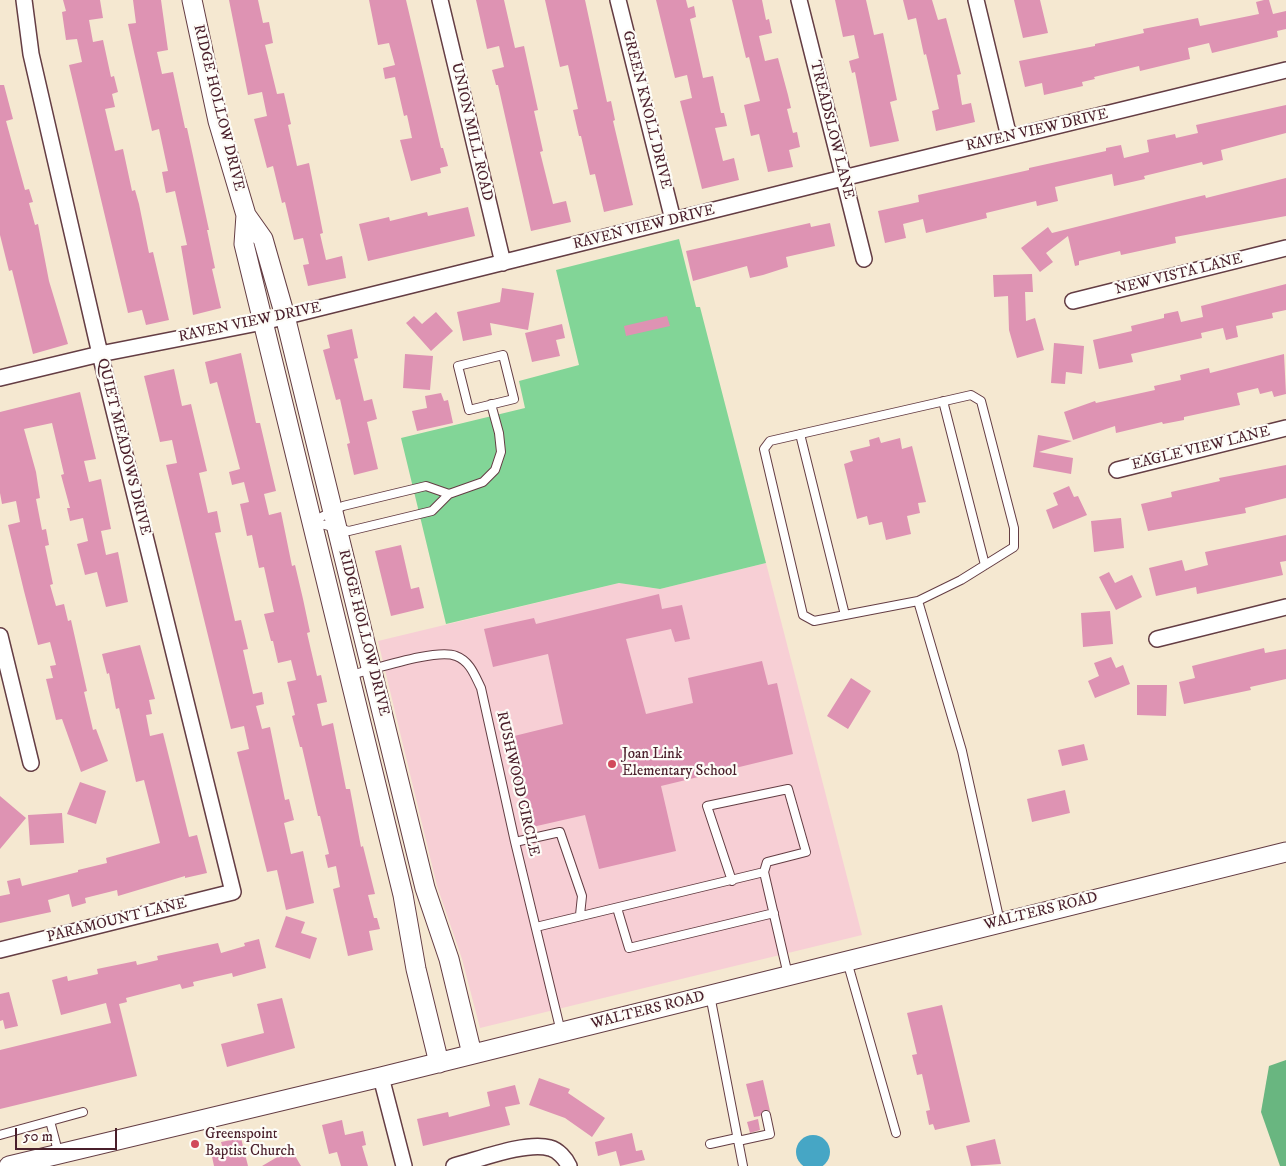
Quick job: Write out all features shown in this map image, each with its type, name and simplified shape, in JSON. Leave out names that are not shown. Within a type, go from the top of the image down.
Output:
[{"type":"street","name":"QUIET MEADOWS DRIVE","points":[[24,0],[31,54],[100,354],[233,892]]},
{"type":"street","name":"RIDGE HOLLOW DRIVE","points":[[192,0],[218,121],[246,215],[263,239],[285,316],[425,888],[449,959],[472,1054]]},
{"type":"street","name":"UNION MILL ROAD","points":[[440,0],[503,263]]},
{"type":"street","name":"GREEN KNOLL DRIVE","points":[[618,0],[673,220]]},
{"type":"street","name":"TREADSLOW LANE","points":[[799,0],[842,178],[864,259]]},
{"type":"street","points":[[976,0],[1009,137]]},
{"type":"street","name":"RAVEN VIEW DRIVE","points":[[0,378],[100,354],[263,322],[1286,70]]},
{"type":"street","name":"RIDGE HOLLOW DRIVE","points":[[246,215],[244,244],[403,895],[416,969],[439,1063]]},
{"type":"street","name":"NEW VISTA LANE","points":[[1073,301],[1286,248]]},
{"type":"street","name":"EAGLE VIEW LANE","points":[[1117,470],[1286,428]]},
{"type":"street","points":[[1157,639],[1286,607]]},
{"type":"street","points":[[0,636],[30,763]]},
{"type":"street","name":"WALTERS ROAD","points":[[9,1166],[439,1063],[1286,852]]},
{"type":"street","name":"PARAMOUNT LANE","points":[[0,950],[233,892]]},
{"type":"street","points":[[381,1077],[404,1166]]},
{"type":"street","points":[[454,1166],[528,1147],[551,1148],[566,1158],[570,1166]]},
{"type":"lane","points":[[503,355],[514,399],[492,404],[469,410],[458,366],[503,355]]},
{"type":"lane","points":[[971,395],[981,402],[1014,528],[1014,547],[961,580],[918,601],[814,621],[803,615],[764,449],[770,441],[800,434],[971,395]]},
{"type":"lane","points":[[943,401],[985,566]]},
{"type":"lane","points":[[311,522],[335,521],[349,531],[432,511],[449,494],[483,482],[495,470],[501,452],[499,433],[492,404]]},
{"type":"lane","points":[[800,434],[845,615]]},
{"type":"lane","points":[[335,521],[343,506],[426,486],[449,494]]},
{"type":"lane","points":[[311,522],[335,521]]},
{"type":"lane","points":[[918,601],[962,751],[1000,922]]},
{"type":"lane","name":"RUSHWOOD CIRCLE","points":[[350,675],[432,654],[456,656],[471,667],[481,688],[515,842],[561,1032]]},
{"type":"lane","points":[[732,881],[708,806],[788,789],[806,852],[767,862],[764,872],[788,975]]},
{"type":"lane","points":[[515,842],[560,832],[582,896],[580,916]]},
{"type":"lane","points":[[536,926],[764,872]]},
{"type":"lane","points":[[617,908],[629,948],[774,913]]},
{"type":"lane","points":[[847,961],[896,1133]]},
{"type":"lane","points":[[710,995],[743,1166]]},
{"type":"lane","points":[[0,1135],[82,1112]]},
{"type":"lane","points":[[710,1144],[770,1134],[766,1115]]},
{"type":"lane","points":[[50,1121],[59,1155]]},
{"type":"shaded area","name":"Joan Link Elementary School","points":[[766,563],[862,935],[480,1028],[462,959],[437,886],[378,641],[619,583],[660,589]]},
{"type":"green space","points":[[679,239],[696,307],[700,307],[766,563],[660,589],[619,583],[446,624],[401,438],[525,408],[519,381],[579,365],[556,270]]},
{"type":"green space","points":[[1286,1060],[1286,1166],[1280,1166],[1261,1112],[1269,1066]]},
{"type":"water","points":[[813,1135],[825,1140],[830,1152],[825,1164],[813,1169],[801,1164],[796,1152],[801,1140]]},
{"type":"building","points":[[63,0],[100,0],[103,18],[89,20],[93,42],[103,40],[111,77],[114,76],[118,92],[112,94],[115,107],[105,109],[115,151],[123,149],[132,191],[135,190],[139,204],[149,253],[153,252],[169,320],[146,325],[142,310],[128,313],[69,65],[82,62],[77,39],[66,40],[62,12],[66,11]]},
{"type":"building","points":[[133,0],[161,0],[168,50],[157,52],[162,74],[173,72],[209,230],[207,230],[215,268],[212,269],[221,308],[193,315],[181,246],[187,245],[175,191],[166,193],[162,172],[168,171],[159,129],[152,131],[128,24],[136,23]]},
{"type":"building","points":[[229,0],[258,0],[263,23],[269,22],[273,43],[265,45],[277,94],[284,93],[291,124],[288,125],[297,166],[309,163],[323,233],[320,234],[326,260],[342,256],[346,278],[308,286],[303,265],[309,264],[303,238],[294,240],[285,202],[282,203],[273,166],[267,168],[254,119],[267,116],[262,92],[248,95]]},
{"type":"building","points":[[369,0],[406,0],[441,148],[443,148],[448,166],[440,168],[441,173],[411,181],[400,140],[412,138],[407,115],[404,116],[395,77],[385,79],[383,68],[395,65],[389,43],[378,45]]},
{"type":"building","points":[[476,0],[504,0],[515,48],[524,46],[538,110],[534,111],[543,151],[540,152],[553,204],[566,201],[571,222],[531,231],[498,85],[496,85],[492,70],[504,67],[499,46],[487,49]]},
{"type":"building","points":[[545,0],[585,0],[607,102],[611,101],[615,120],[613,121],[633,205],[604,212],[595,174],[590,175],[581,136],[579,136],[573,110],[578,109],[568,65],[560,67]]},
{"type":"building","points":[[656,0],[686,0],[688,8],[694,6],[696,17],[690,19],[703,78],[713,76],[721,113],[724,113],[727,126],[715,128],[723,161],[734,158],[739,180],[702,189],[680,101],[692,98],[687,75],[675,78]]},
{"type":"building","points":[[732,0],[762,0],[766,20],[769,19],[772,33],[759,36],[765,61],[778,58],[788,95],[791,108],[787,109],[793,133],[797,132],[800,147],[789,150],[793,167],[768,172],[759,134],[751,136],[744,105],[760,101],[749,57],[746,58]]},
{"type":"building","points":[[835,0],[866,0],[874,35],[883,33],[897,100],[890,102],[899,141],[870,147],[855,72],[852,73],[849,61],[859,58],[854,35],[843,37]]},
{"type":"building","points":[[903,0],[932,0],[938,20],[946,18],[961,74],[957,75],[962,105],[971,103],[975,122],[936,131],[932,111],[939,109],[926,54],[924,55],[916,18],[908,20]]},
{"type":"building","points":[[1014,0],[1040,0],[1048,33],[1023,38]]},
{"type":"building","points":[[1269,0],[1273,14],[1286,11],[1286,29],[1277,31],[1278,37],[1212,53],[1209,43],[1188,48],[1190,59],[1140,71],[1139,66],[1094,77],[1095,79],[1082,82],[1083,86],[1044,95],[1042,83],[1025,87],[1019,61],[1095,46],[1095,44],[1144,33],[1143,29],[1198,18],[1200,26],[1259,14],[1256,2]]},
{"type":"building","points":[[0,85],[4,85],[13,119],[6,121],[25,190],[29,189],[33,202],[29,203],[35,225],[38,224],[49,281],[68,344],[33,354],[12,270],[9,271],[0,235]]},
{"type":"building","points":[[1286,105],[1286,133],[1221,150],[1223,160],[1203,165],[1202,162],[1144,176],[1145,179],[1114,186],[1112,174],[1055,187],[1058,201],[1037,206],[1036,201],[986,213],[987,218],[926,233],[923,219],[903,224],[906,238],[885,243],[878,211],[919,202],[918,195],[1029,170],[1029,168],[1106,151],[1106,148],[1121,145],[1124,158],[1149,152],[1147,140],[1175,134],[1176,138],[1198,133],[1196,125]]},
{"type":"building","points":[[1286,178],[1286,216],[1175,237],[1176,243],[1121,255],[1120,251],[1079,261],[1079,265],[1075,266],[1068,236],[1046,253],[1053,262],[1040,272],[1021,248],[1048,227],[1052,233],[1205,195],[1206,198]]},
{"type":"building","points":[[468,207],[475,236],[368,261],[359,224],[389,217],[390,221],[427,212],[428,216]]},
{"type":"building","points":[[810,223],[811,227],[830,223],[835,246],[786,257],[788,267],[763,275],[750,278],[747,266],[693,281],[686,251]]},
{"type":"building","points":[[1032,274],[1033,292],[1025,292],[1026,321],[1035,318],[1044,350],[1017,358],[1009,330],[1008,296],[994,297],[993,275]]},
{"type":"building","points":[[1286,284],[1286,310],[1272,313],[1273,318],[1236,326],[1238,337],[1226,340],[1223,328],[1201,333],[1202,338],[1131,354],[1133,362],[1099,369],[1093,340],[1132,331],[1131,326],[1164,318],[1164,314],[1178,311],[1181,322],[1203,317],[1201,306]]},
{"type":"building","points":[[502,288],[534,293],[528,330],[490,323],[492,335],[463,341],[457,312],[500,302]]},
{"type":"building","points":[[436,312],[453,331],[431,351],[406,323],[414,316],[422,324]]},
{"type":"building","points":[[667,316],[670,326],[626,336],[624,326]]},
{"type":"building","points":[[562,324],[565,338],[556,340],[560,356],[532,362],[525,333]]},
{"type":"building","points":[[352,329],[358,358],[354,359],[364,401],[372,399],[377,419],[367,422],[378,469],[354,475],[347,444],[350,443],[340,399],[336,400],[323,350],[330,348],[327,335]]},
{"type":"building","points":[[1054,343],[1084,346],[1082,374],[1066,372],[1065,384],[1051,383]]},
{"type":"building","points":[[241,353],[256,423],[260,423],[276,491],[264,494],[269,515],[281,512],[292,566],[295,565],[303,599],[310,632],[307,633],[317,676],[321,675],[327,702],[317,704],[322,726],[333,723],[346,789],[350,789],[361,847],[363,846],[375,894],[368,895],[374,918],[377,918],[380,929],[369,931],[373,950],[348,956],[333,889],[340,887],[336,866],[328,868],[325,855],[329,854],[320,816],[318,816],[302,747],[300,747],[292,716],[295,715],[287,682],[296,680],[291,660],[278,663],[273,641],[271,641],[264,614],[274,612],[264,567],[259,568],[252,535],[247,536],[240,504],[249,502],[244,482],[232,485],[229,472],[240,469],[217,382],[210,384],[205,362]]},
{"type":"building","points":[[405,354],[433,356],[430,390],[403,388]]},
{"type":"building","points":[[1284,354],[1286,394],[1274,397],[1272,391],[1260,394],[1258,388],[1237,393],[1240,405],[1184,417],[1184,420],[1163,424],[1162,422],[1116,433],[1115,426],[1073,440],[1064,412],[1095,401],[1096,403],[1155,390],[1154,386],[1181,380],[1180,375],[1209,368],[1210,373]]},
{"type":"building","points":[[174,369],[182,406],[191,404],[207,471],[199,473],[208,513],[217,511],[221,532],[215,533],[235,621],[241,620],[248,649],[243,650],[253,694],[262,692],[264,704],[256,706],[262,729],[270,727],[285,800],[289,799],[294,820],[284,823],[291,854],[303,851],[314,903],[286,910],[277,870],[267,872],[237,752],[249,749],[244,726],[231,729],[166,465],[177,463],[172,440],[160,442],[144,376]]},
{"type":"building","points":[[80,392],[96,459],[84,461],[89,482],[101,479],[111,529],[101,531],[106,555],[118,552],[128,602],[106,607],[97,572],[85,575],[77,544],[88,541],[83,518],[70,521],[67,508],[70,508],[61,475],[64,474],[52,423],[24,429],[36,472],[40,498],[36,499],[42,530],[46,529],[49,545],[45,546],[53,584],[50,585],[56,606],[64,604],[68,621],[71,620],[87,691],[84,692],[93,730],[96,729],[108,761],[81,772],[62,719],[56,720],[46,679],[53,678],[50,666],[56,665],[50,642],[38,645],[8,525],[20,522],[16,501],[2,504],[0,493],[0,412]]},
{"type":"building","points":[[441,393],[444,401],[448,400],[453,423],[417,431],[412,411],[427,408],[425,396]]},
{"type":"building","points":[[1038,435],[1072,441],[1039,452],[1073,458],[1071,474],[1033,467]]},
{"type":"building","points":[[879,437],[881,443],[900,438],[902,449],[912,446],[926,502],[918,503],[920,513],[907,516],[911,534],[886,540],[882,522],[869,525],[867,516],[857,519],[844,464],[853,461],[850,451],[870,446],[869,440]]},
{"type":"building","points":[[1286,465],[1286,498],[1245,508],[1246,513],[1148,531],[1141,504],[1172,497],[1171,492],[1220,481],[1219,478]]},
{"type":"building","points":[[1069,486],[1074,497],[1078,496],[1087,515],[1053,529],[1046,510],[1058,505],[1053,493]]},
{"type":"building","points":[[1121,518],[1124,548],[1094,552],[1091,521]]},
{"type":"building","points":[[1286,535],[1286,561],[1280,562],[1283,575],[1197,594],[1196,587],[1156,596],[1149,568],[1182,560],[1185,571],[1208,565],[1205,552]]},
{"type":"building","points":[[401,545],[411,589],[419,587],[424,608],[391,616],[375,551]]},
{"type":"building","points":[[1109,572],[1115,583],[1132,575],[1142,597],[1116,610],[1099,577]]},
{"type":"building","points":[[659,594],[662,609],[682,605],[690,639],[675,642],[671,629],[626,639],[646,714],[693,703],[688,678],[762,661],[768,685],[777,683],[793,754],[661,786],[676,851],[599,869],[585,815],[528,828],[506,738],[563,724],[548,654],[493,667],[484,629],[534,618],[536,624]]},
{"type":"building","points":[[1110,611],[1113,644],[1083,647],[1081,613]]},
{"type":"building","points":[[140,645],[155,699],[149,700],[152,714],[146,715],[150,736],[163,733],[189,837],[197,835],[207,873],[185,878],[185,876],[118,896],[117,890],[85,898],[86,903],[72,907],[69,894],[48,900],[51,912],[0,923],[0,896],[10,894],[7,881],[20,878],[22,886],[107,863],[106,858],[160,843],[144,780],[136,782],[119,708],[116,709],[109,673],[107,674],[102,654]]},
{"type":"building","points":[[1264,648],[1265,653],[1286,649],[1286,679],[1250,687],[1251,690],[1184,704],[1179,682],[1195,678],[1192,666]]},
{"type":"building","points":[[1111,657],[1116,668],[1123,665],[1130,684],[1095,698],[1088,681],[1099,676],[1094,663]]},
{"type":"building","points":[[851,678],[871,691],[848,729],[827,716]]},
{"type":"building","points":[[1137,685],[1167,685],[1166,716],[1137,715]]},
{"type":"building","points":[[1084,744],[1088,760],[1062,766],[1058,750]]},
{"type":"building","points":[[80,782],[106,791],[96,824],[67,814]]},
{"type":"building","points":[[1065,790],[1070,813],[1032,822],[1027,799]]},
{"type":"building","points":[[0,796],[26,818],[0,849]]},
{"type":"building","points":[[62,813],[64,843],[30,845],[28,815]]},
{"type":"building","points":[[286,916],[305,922],[301,933],[317,938],[310,959],[275,947]]},
{"type":"building","points":[[259,939],[266,968],[233,977],[232,973],[193,982],[194,986],[182,989],[180,984],[126,998],[127,1002],[119,1004],[137,1076],[0,1109],[0,1050],[111,1023],[106,1003],[61,1015],[52,980],[67,976],[68,981],[98,974],[97,969],[136,961],[137,965],[158,960],[157,956],[218,943],[221,953],[245,946],[244,943]]},
{"type":"building","points":[[9,992],[18,1026],[5,1029],[3,1020],[0,1021],[0,994]]},
{"type":"building","points":[[282,998],[295,1048],[227,1067],[221,1044],[264,1033],[257,1004]]},
{"type":"building","points":[[942,1005],[970,1122],[935,1130],[933,1124],[929,1125],[926,1111],[930,1110],[922,1074],[917,1075],[912,1055],[917,1054],[907,1013]]},
{"type":"building","points":[[539,1078],[570,1089],[568,1093],[605,1118],[592,1137],[565,1118],[529,1105]]},
{"type":"building","points":[[763,1080],[770,1111],[764,1110],[760,1116],[754,1117],[746,1084]]},
{"type":"building","points":[[515,1085],[520,1104],[505,1107],[510,1125],[423,1146],[417,1119],[448,1112],[449,1117],[490,1106],[487,1092]]},
{"type":"building","points":[[758,1119],[760,1130],[750,1133],[747,1122]]},
{"type":"building","points":[[342,1120],[345,1135],[363,1131],[366,1145],[362,1146],[368,1166],[341,1166],[337,1152],[329,1154],[322,1125]]},
{"type":"building","points":[[632,1133],[636,1151],[642,1150],[645,1160],[620,1166],[616,1151],[598,1156],[595,1142]]},
{"type":"building","points":[[241,1138],[248,1166],[214,1166],[211,1152],[223,1149],[221,1142]]},
{"type":"building","points":[[995,1139],[1001,1164],[971,1166],[966,1146]]},
{"type":"building","points":[[291,1149],[301,1166],[262,1166]]},
{"type":"place","name":"Joan Link Elementary School","points":[[612,764]]},
{"type":"place","name":"Greenspoint Baptist Church","points":[[195,1144]]}]
